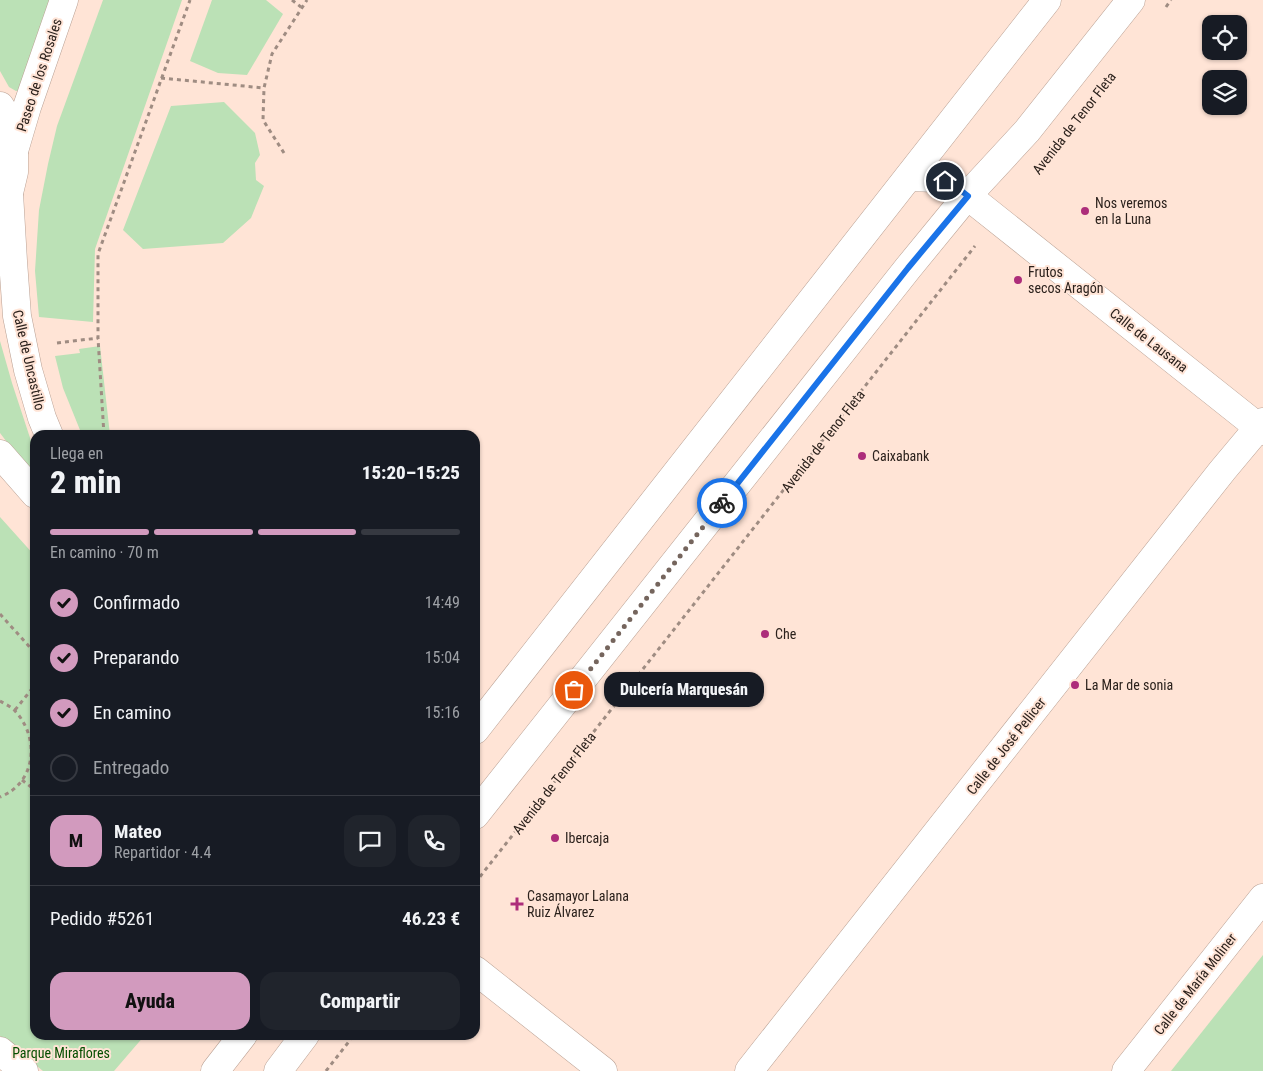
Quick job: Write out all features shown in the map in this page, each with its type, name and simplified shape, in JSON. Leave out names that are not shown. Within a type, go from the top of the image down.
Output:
[{"type":"street","name":"Paseo de los Rosales","points":[[14,151],[64,0]]},
{"type":"street","points":[[480,724],[1048,0]]},
{"type":"street","points":[[480,809],[902,276],[968,196],[1027,131],[1131,0]]},
{"type":"street","points":[[0,106],[5,114],[14,151]]},
{"type":"street","name":"Calle de Uncastillo","points":[[14,151],[14,172],[5,203],[17,316],[28,370],[47,430]]},
{"type":"street","name":"Calle de Lausana","points":[[909,177],[929,177],[945,181],[959,189],[1262,426]]},
{"type":"street","name":"Calle de José Pellicer","points":[[749,1071],[1216,478],[1262,426]]},
{"type":"street","points":[[0,454],[30,488]]},
{"type":"street","name":"Calle de María Moliner","points":[[1126,1071],[1263,898]]},
{"type":"street","points":[[480,974],[603,1071]]},
{"type":"street","points":[[215,1071],[239,1040]]},
{"type":"street","points":[[278,1071],[301,1040]]},
{"type":"street","points":[[0,1051],[24,1071]]},
{"type":"path","points":[[104,430],[98,338],[98,254],[190,0]]},
{"type":"path","points":[[292,0],[301,7]]},
{"type":"path","points":[[284,153],[263,120],[264,88],[272,54],[307,0]]},
{"type":"path","points":[[1166,8],[1172,0]]},
{"type":"path","points":[[161,78],[264,88]]},
{"type":"path","name":"Avenida de Tenor Fleta","points":[[480,877],[997,219]]},
{"type":"path","points":[[77,340],[98,338]]},
{"type":"path","points":[[0,614],[30,647]]},
{"type":"path","points":[[15,710],[30,691]]},
{"type":"path","points":[[0,701],[15,710],[26,725],[30,738]]},
{"type":"path","points":[[0,797],[7,794],[22,780],[30,763]]},
{"type":"path","points":[[22,780],[30,786]]},
{"type":"path","points":[[326,1071],[350,1040]]},
{"type":"green space","points":[[0,0],[50,0],[21,90],[16,91],[9,87],[0,71]]},
{"type":"green space","points":[[103,0],[182,0],[95,249],[93,322],[39,317],[35,271],[39,210],[48,164],[57,126]]},
{"type":"green space","points":[[212,0],[266,0],[283,14],[247,75],[218,73],[190,61]]},
{"type":"green space","points":[[224,102],[255,133],[260,155],[255,163],[256,180],[264,186],[251,218],[223,243],[143,249],[123,230],[171,106]]},
{"type":"green space","points":[[0,341],[30,438],[30,472],[0,433]]},
{"type":"green space","points":[[100,346],[109,430],[80,430],[63,388],[55,356],[80,353],[79,349]]},
{"type":"green space","name":"Parque Miraflores","points":[[0,517],[30,550],[30,1040],[141,1040],[114,1071],[43,1071],[0,1036]]},
{"type":"green space","points":[[1263,955],[1263,1071],[1171,1071]]},
{"type":"way so far","points":[[574,690],[722,503]]},
{"type":"place","name":"Nos veremos en la Luna","points":[[1085,211]]},
{"type":"place","name":"Frutos secos Aragón","points":[[1018,280]]},
{"type":"place","name":"Caixabank","points":[[862,456]]},
{"type":"place","name":"Che","points":[[765,634]]},
{"type":"place","name":"La Mar de sonia","points":[[1075,685]]},
{"type":"place","name":"Dulcería Marquesán","points":[[574,690]]},
{"type":"place","name":"Ibercaja","points":[[555,838]]},
{"type":"place","name":"Casamayor Lalana Ruiz Álvarez","points":[[517,904]]},
{"type":"route","points":[[722,503],[908,268],[968,196],[945,181]]}]
